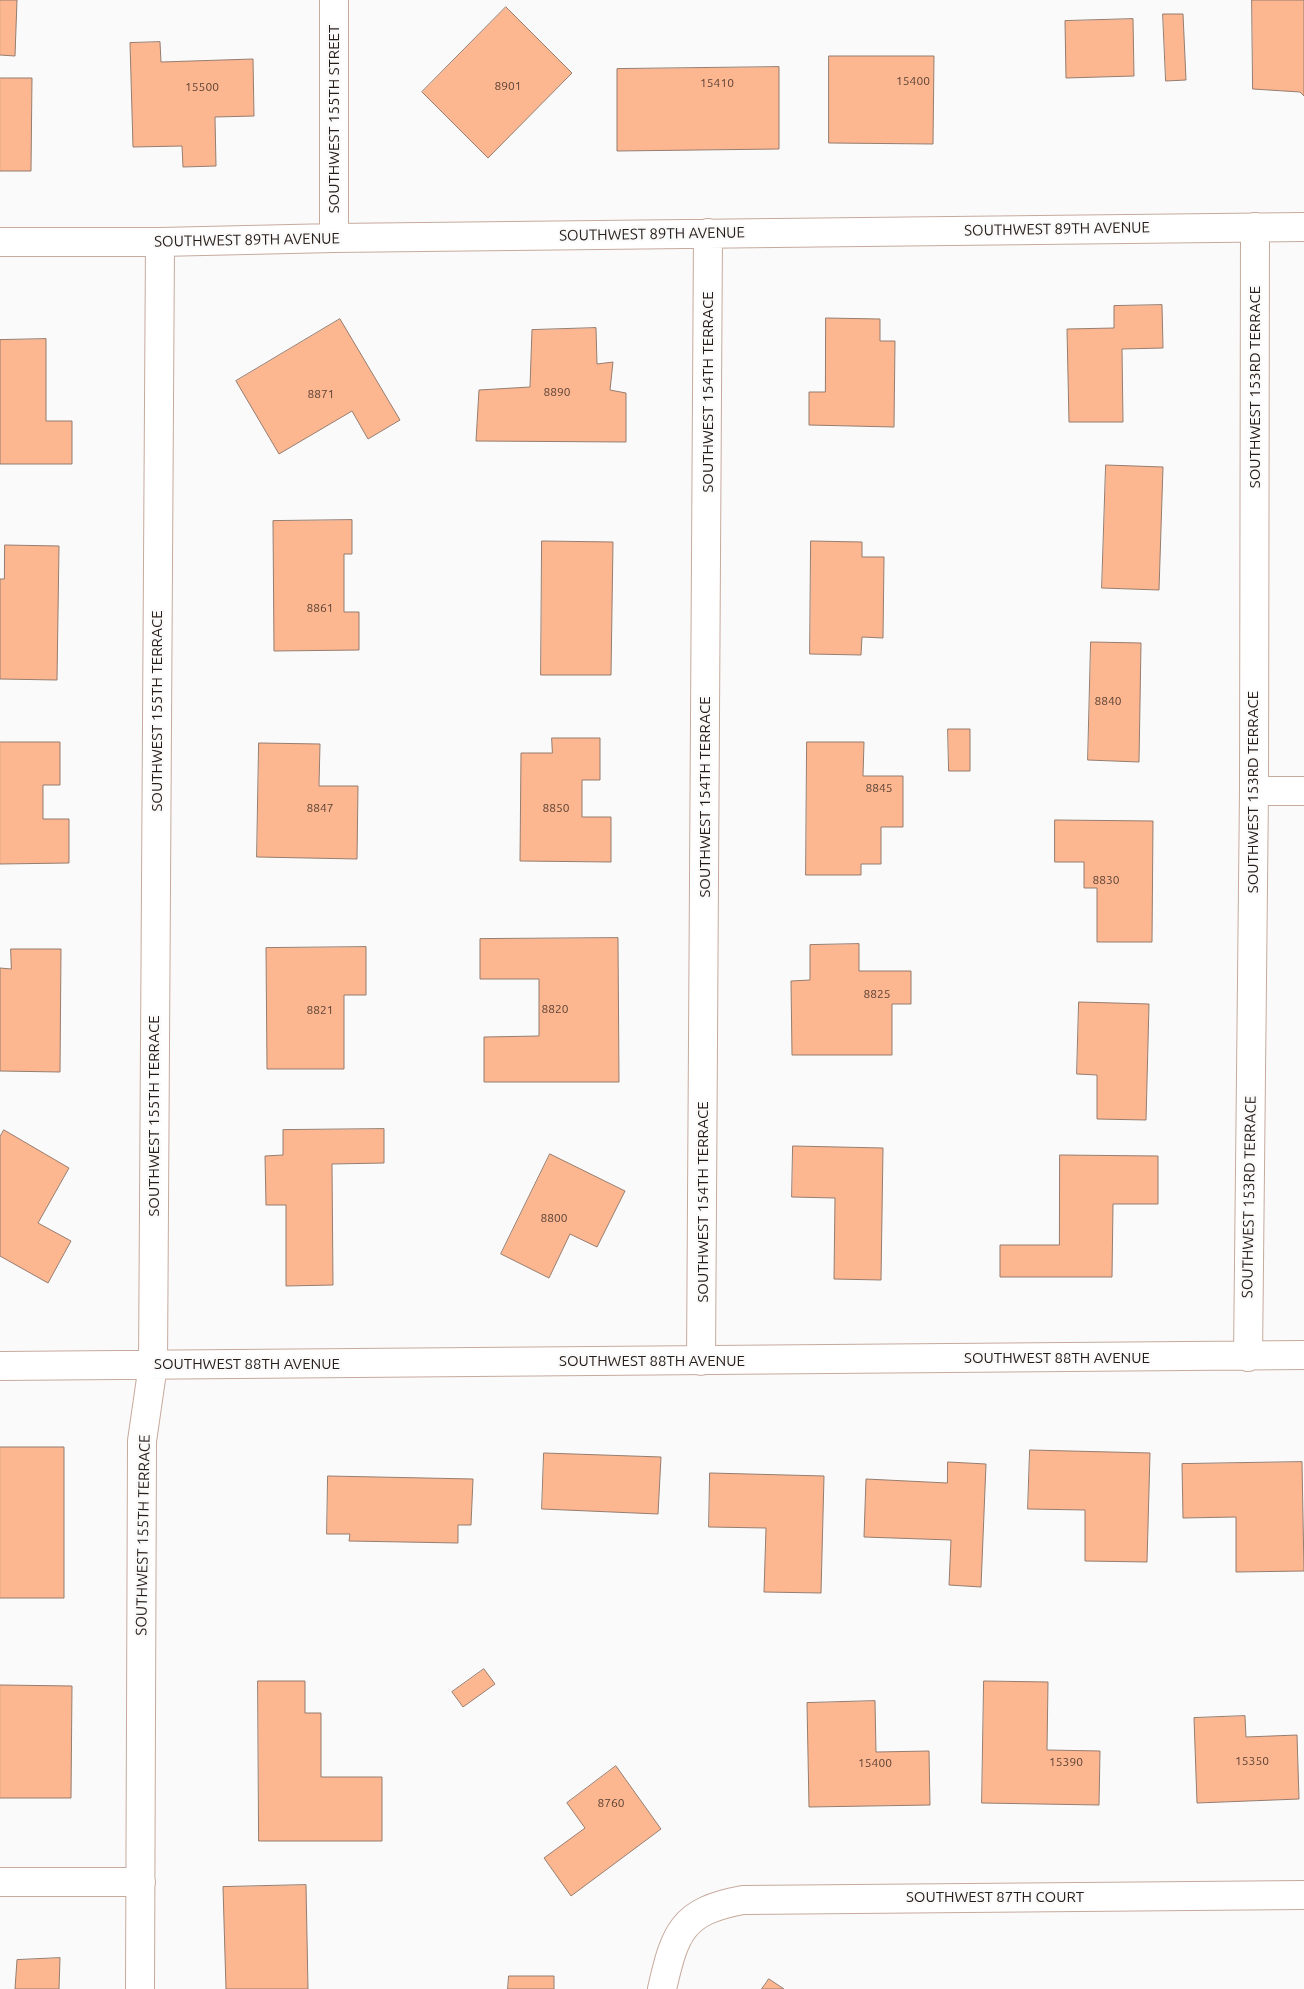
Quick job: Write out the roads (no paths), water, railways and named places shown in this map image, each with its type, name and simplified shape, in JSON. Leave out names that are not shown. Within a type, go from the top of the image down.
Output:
[{"type":"street","name":"SOUTHWEST 155TH STREET","points":[[334,0],[334,238]]},
{"type":"street","name":"SOUTHWEST 153RD TERRACE","points":[[1248,1357],[1254,791],[1255,227]]},
{"type":"street","name":"SOUTHWEST 89TH AVENUE","points":[[0,242],[160,242],[708,233],[1304,227]]},
{"type":"street","name":"SOUTHWEST 154TH TERRACE","points":[[701,1361],[708,233]]},
{"type":"street","name":"SOUTHWEST 155TH TERRACE","points":[[140,1989],[142,1441],[153,1365],[160,242]]},
{"type":"street","points":[[1254,791],[1304,791]]},
{"type":"street","name":"SOUTHWEST 88TH AVENUE","points":[[0,1366],[1248,1357],[1304,1355]]},
{"type":"street","points":[[0,1882],[141,1882]]},
{"type":"street","name":"SOUTHWEST 87TH COURT","points":[[662,1989],[668,1962],[677,1938],[690,1920],[702,1911],[720,1904],[763,1899],[1304,1895]]}]
